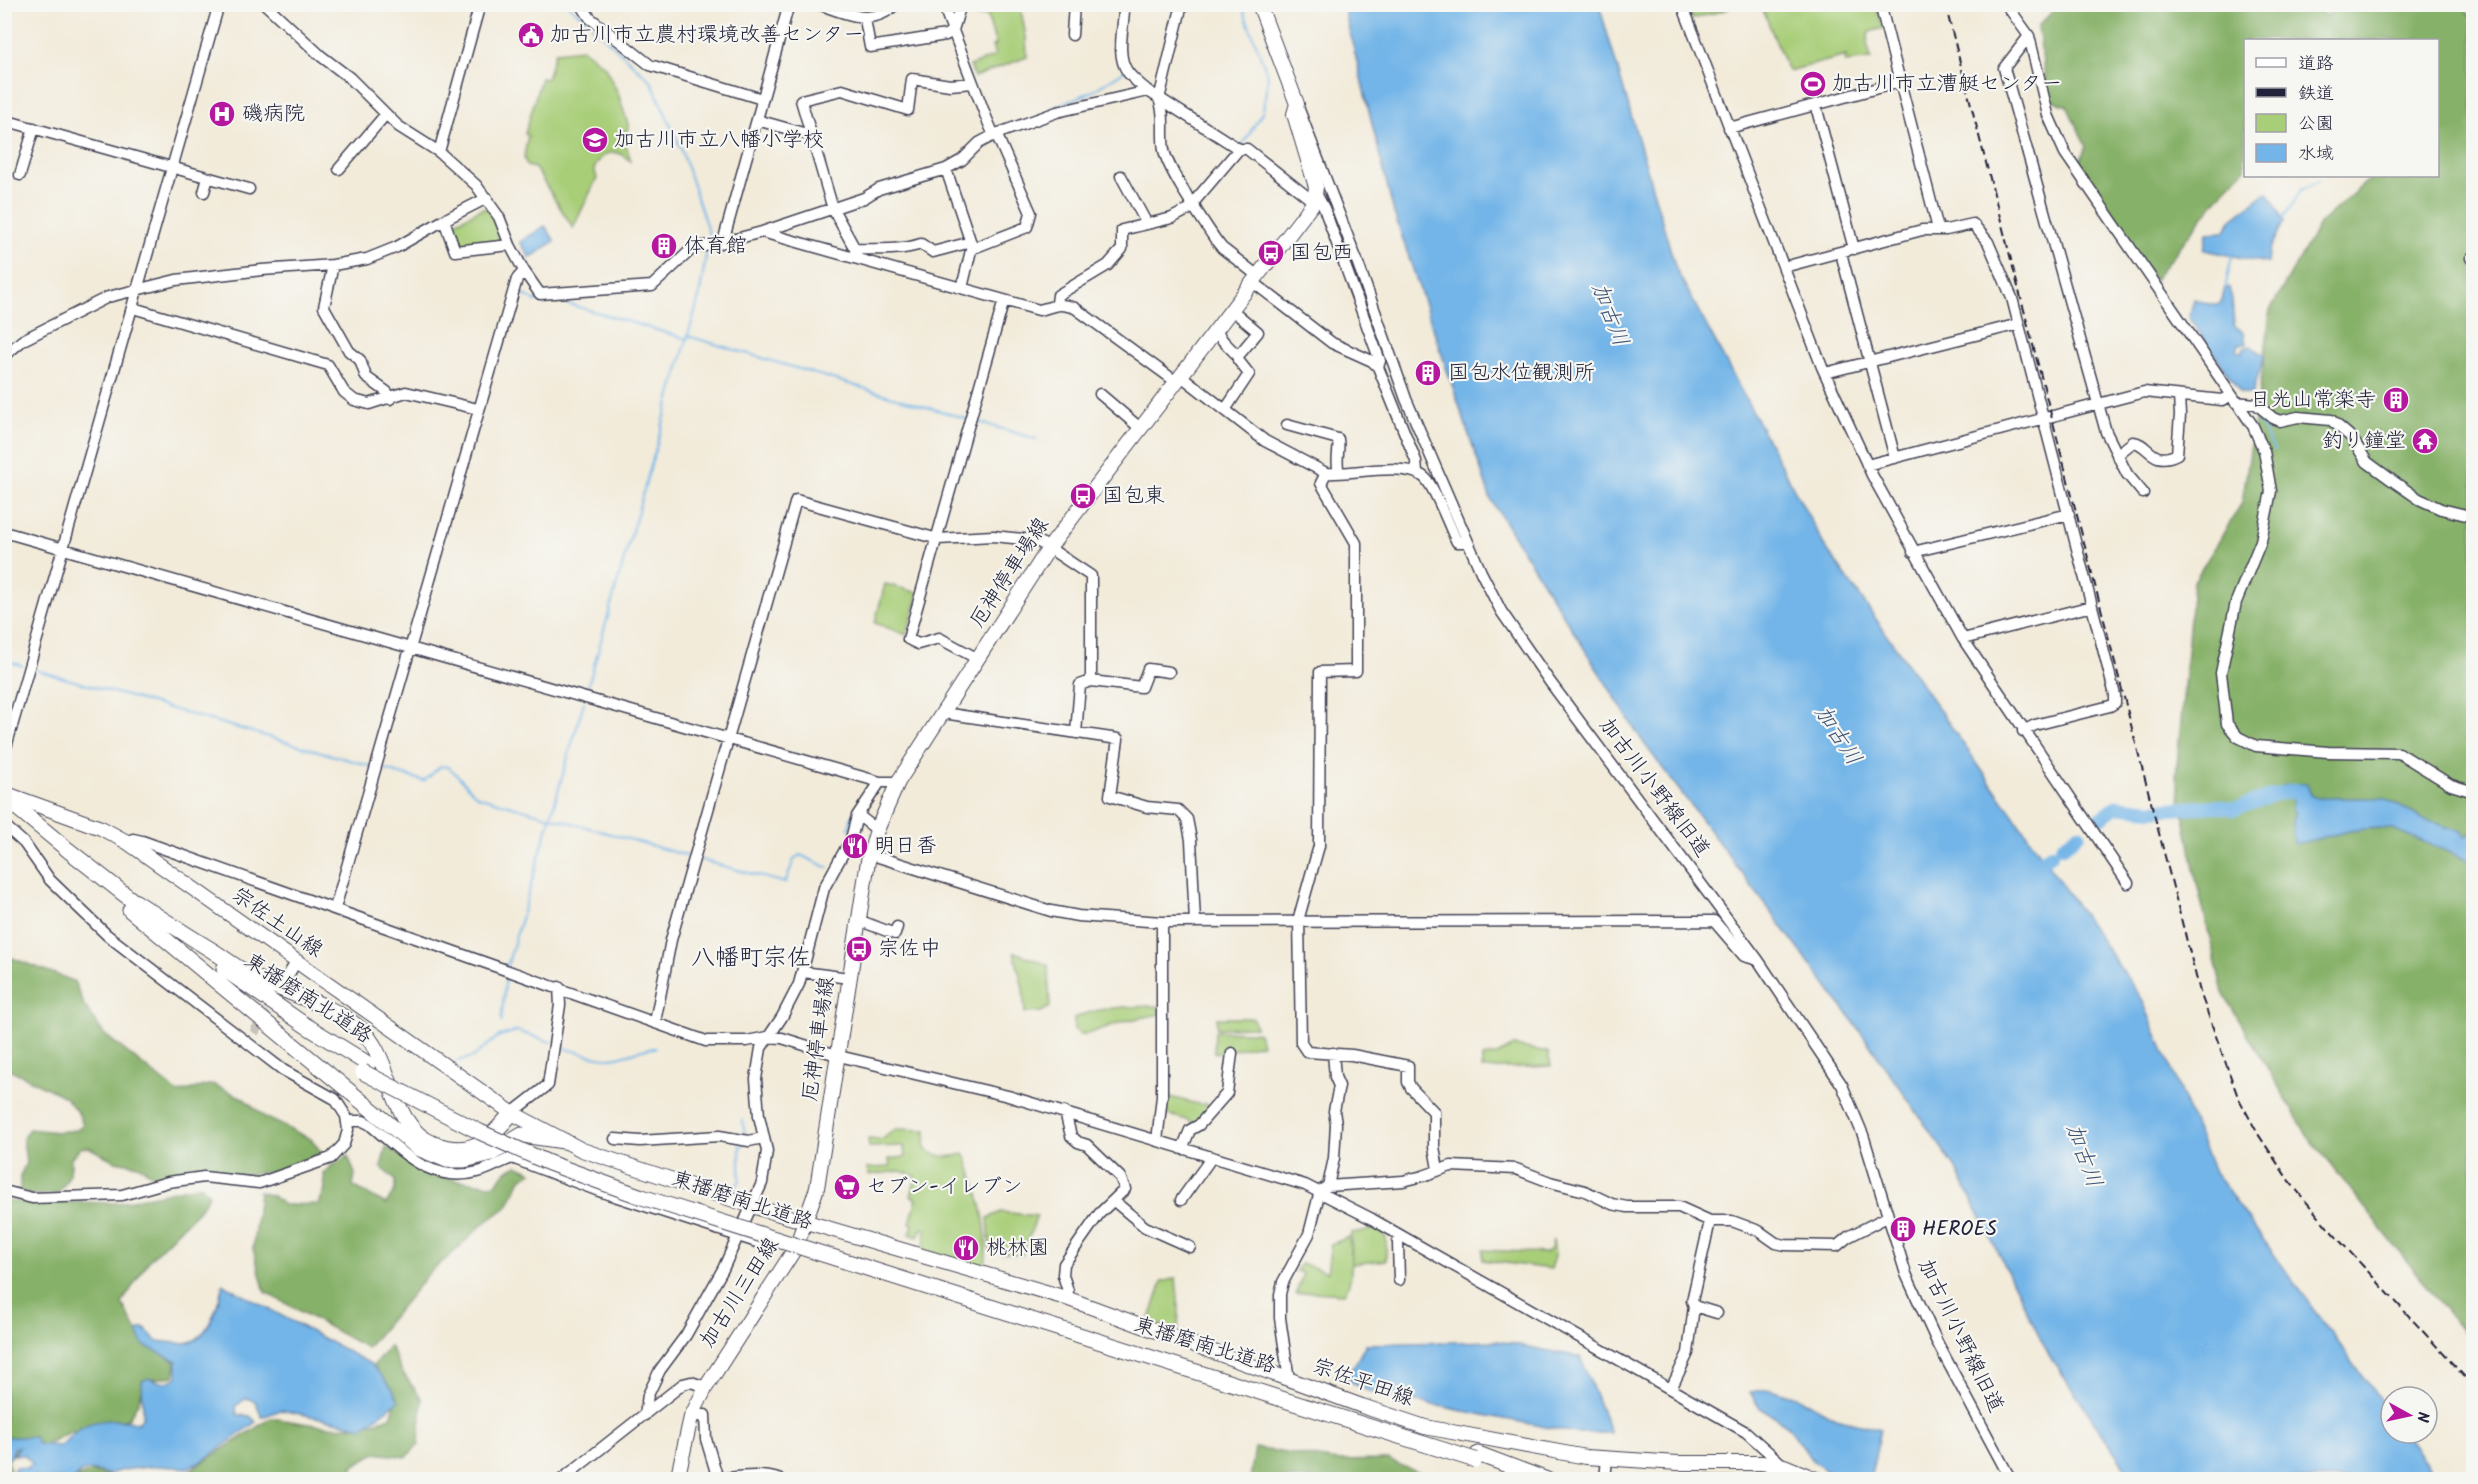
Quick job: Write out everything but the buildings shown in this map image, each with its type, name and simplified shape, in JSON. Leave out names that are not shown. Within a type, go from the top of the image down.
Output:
[{"type":"highway","name":"東播磨南北道路","points":[[4,795],[65,854]]},
{"type":"highway","name":"東播磨南北道路","points":[[4,808],[133,906],[365,1068],[536,1149],[644,1191],[1547,1479]]},
{"type":"highway","points":[[133,906],[254,977],[326,1008],[360,1029],[381,1059],[411,1127],[432,1143],[459,1149],[482,1144],[493,1136],[512,1113]]},
{"type":"highway","points":[[133,906],[418,1148],[447,1160],[464,1160],[492,1153],[517,1136],[527,1134],[564,1141]]},
{"type":"highway","points":[[504,1144],[512,1113]]},
{"type":"highway","name":"東播磨南北道路","points":[[1476,1457],[1528,1479]]},
{"type":"main road","points":[[1259,4],[1297,104],[1294,114],[1315,199]]},
{"type":"main road","name":"厄神停車場線","points":[[806,1221],[819,1177],[870,854],[877,830],[898,782],[1049,548],[1315,199]]},
{"type":"main road","name":"宗佐土山線","points":[[4,795],[101,828],[127,842],[512,1113]]},
{"type":"main road","name":"加古川三田線","points":[[512,1113],[582,1150],[752,1206],[806,1221],[796,1247],[706,1387],[691,1417],[677,1479]]},
{"type":"main road","name":"宗佐平田線","points":[[806,1221],[1066,1298],[1425,1427],[1586,1457],[1678,1463],[1762,1463],[1784,1466],[1818,1479]]},
{"type":"street","points":[[4,754],[219,4]]},
{"type":"street","points":[[265,4],[321,56],[350,78],[398,126],[439,152],[476,185],[499,217],[510,245],[540,294],[652,286],[694,247],[762,232],[864,198],[879,189],[946,169],[962,160],[979,143],[996,134],[1068,108],[1148,91]]},
{"type":"street","points":[[439,152],[480,4]]},
{"type":"street","points":[[580,4],[590,18],[650,65],[762,99]]},
{"type":"street","points":[[713,244],[757,120],[789,4]]},
{"type":"street","points":[[818,4],[865,19],[887,13],[896,4]]},
{"type":"street","points":[[856,253],[898,247],[906,249],[921,244],[933,252],[972,244],[976,247],[1027,227],[1031,213],[996,134],[986,117],[953,30],[946,4]]},
{"type":"street","points":[[865,19],[870,47],[946,35],[953,30],[961,4]]},
{"type":"street","points":[[1072,35],[1074,4]]},
{"type":"street","points":[[1124,4],[1121,38],[1127,72],[1160,99],[1239,149],[1247,149],[1324,208],[1380,361],[1378,367]]},
{"type":"street","points":[[1182,4],[1160,99],[1164,151],[1222,249],[1332,343],[1372,361],[1378,367],[1416,461],[1417,472]]},
{"type":"street","points":[[1682,4],[1825,373],[1867,465],[1963,639],[2128,884]]},
{"type":"street","points":[[1870,4],[1878,4],[1938,228]]},
{"type":"street","points":[[2006,4],[2029,36],[2048,115],[2065,153],[2253,426],[2264,451],[2271,491],[2261,541],[2233,613],[2221,673],[2227,724],[2238,737],[2256,746],[2318,751],[2399,753],[2451,785],[2474,792]]},
{"type":"street","points":[[2029,36],[2004,68],[2106,432],[2132,482],[2143,493]]},
{"type":"street","points":[[856,253],[833,208],[826,178],[810,135],[801,100],[843,90],[908,110],[912,79],[950,86],[974,83]]},
{"type":"street","points":[[1729,128],[1900,82]]},
{"type":"street","name":"加古川小野線旧道","points":[[1297,104],[1356,258],[1406,399],[1466,542],[1501,611],[1550,682],[1758,960],[1842,1085],[1863,1135],[1906,1274],[1924,1316],[2011,1479]]},
{"type":"street","points":[[1816,106],[1854,249]]},
{"type":"street","points":[[339,169],[353,161],[386,114]]},
{"type":"street","points":[[4,120],[249,189]]},
{"type":"street","points":[[757,120],[810,135]]},
{"type":"street","points":[[20,175],[34,128]]},
{"type":"street","points":[[1057,303],[1059,294],[1108,265],[1122,249],[1122,230],[1172,218],[1194,205],[1239,149]]},
{"type":"street","points":[[946,169],[972,244],[962,288]]},
{"type":"street","points":[[1121,176],[1147,224]]},
{"type":"street","points":[[204,192],[208,178]]},
{"type":"street","points":[[4,356],[23,340],[108,297],[176,280],[333,265],[367,259],[397,247],[487,198]]},
{"type":"street","points":[[444,220],[455,251],[510,245]]},
{"type":"street","points":[[1784,267],[1922,230],[1938,228],[1946,230],[1973,224],[1988,242],[2003,275],[2019,324],[2045,419],[2115,703],[2035,725],[2024,731]]},
{"type":"street","points":[[762,232],[856,253],[962,288],[1039,310],[1057,303],[1075,308],[1225,410],[1264,441],[1326,474],[1417,472],[1427,480],[1457,542],[1466,542]]},
{"type":"street","points":[[1841,253],[1895,458]]},
{"type":"street","points":[[333,265],[324,307],[348,351],[360,360],[366,377],[387,392],[390,399]]},
{"type":"street","points":[[335,908],[478,409],[517,279],[524,271]]},
{"type":"street","points":[[978,659],[939,638],[918,644],[909,639],[1004,300]]},
{"type":"street","points":[[133,308],[328,364],[338,386],[354,400],[369,404],[406,392],[478,409]]},
{"type":"street","points":[[1232,310],[1258,332],[1238,356]]},
{"type":"street","points":[[1825,373],[2019,324]]},
{"type":"street","points":[[1215,330],[1238,356],[1238,360],[1250,374],[1225,410]]},
{"type":"street","points":[[1867,465],[2144,392],[2222,400],[2233,399],[2256,404],[2272,418],[2280,421],[2298,417],[2331,420],[2351,437],[2367,462],[2419,499],[2441,510],[2474,517]]},
{"type":"street","points":[[1100,394],[1140,428]]},
{"type":"street","points":[[2117,454],[2133,442],[2137,442],[2146,452],[2159,458],[2177,454],[2179,396]]},
{"type":"street","points":[[1287,425],[1338,439],[1336,463],[1339,472]]},
{"type":"street","points":[[1326,474],[1321,483],[1356,543],[1356,671],[1320,672],[1319,846],[1299,924],[1302,1043],[1307,1052],[1378,1059],[1408,1066],[1411,1088],[1434,1112],[1434,1147],[1438,1169]]},
{"type":"street","points":[[655,1022],[671,940],[796,500],[938,539],[993,536],[1033,540],[1049,548],[1091,576],[1090,681]]},
{"type":"street","points":[[1913,552],[2069,514]]},
{"type":"street","points":[[4,532],[880,782],[898,782]]},
{"type":"street","points":[[1963,639],[2092,606]]},
{"type":"street","points":[[1076,733],[1080,685],[1090,681],[1141,687],[1148,669],[1169,672]]},
{"type":"street","points":[[944,713],[1118,739],[1110,796],[1147,807],[1178,810],[1187,819],[1191,840],[1195,922]]},
{"type":"street","points":[[645,1415],[648,1395],[660,1370],[686,1335],[739,1236],[762,1184],[766,1151],[756,1079],[761,1048],[782,1017],[803,972],[824,888],[851,839],[858,815],[880,782]]},
{"type":"street","points":[[858,815],[877,830]]},
{"type":"street","points":[[4,825],[24,843],[51,880],[107,935],[251,1038],[283,1070],[335,1099],[343,1108],[348,1121],[344,1144],[331,1158],[259,1183],[204,1177],[168,1182],[122,1195],[32,1198],[4,1191]]},
{"type":"street","points":[[127,842],[133,839],[142,841],[706,1041],[782,1038],[838,1055],[937,1077],[1065,1112],[1182,1149],[1324,1188],[1401,1235],[1746,1432],[1784,1466]]},
{"type":"street","points":[[870,854],[1050,911],[1078,916],[1162,922],[1299,924],[1714,921],[1744,956],[1758,960]]},
{"type":"street","points":[[858,920],[895,934],[897,927]]},
{"type":"street","points":[[1156,1141],[1162,1096],[1162,922]]},
{"type":"street","points":[[286,979],[296,962]]},
{"type":"street","points":[[803,972],[849,978]]},
{"type":"street","points":[[512,1113],[548,1085],[560,1005],[559,987]]},
{"type":"street","points":[[1182,1149],[1190,1130],[1199,1125],[1227,1093],[1232,1053]]},
{"type":"street","points":[[1289,1380],[1280,1318],[1280,1294],[1283,1282],[1309,1234],[1334,1158],[1336,1124],[1334,1111],[1339,1086],[1335,1077],[1334,1053]]},
{"type":"street","points":[[1065,1112],[1071,1136],[1078,1142],[1087,1144],[1123,1182],[1125,1189],[1098,1214],[1064,1264],[1063,1275],[1068,1291],[1066,1298]]},
{"type":"street","points":[[348,1121],[363,1121],[369,1124],[420,1166],[433,1172],[462,1175],[479,1172],[512,1158],[610,1195],[766,1245]]},
{"type":"street","points":[[615,1139],[640,1141],[719,1136],[749,1141],[763,1138]]},
{"type":"street","points":[[1182,1200],[1212,1157]]},
{"type":"street","points":[[1324,1188],[1403,1181],[1451,1166],[1516,1169],[1586,1191],[1612,1204],[1627,1207],[1678,1207],[1710,1221],[1732,1221],[1759,1231],[1776,1244],[1832,1246],[1887,1217]]},
{"type":"street","points":[[1114,1201],[1145,1227],[1190,1247]]},
{"type":"street","points":[[1671,1389],[1688,1353],[1694,1306],[1692,1301],[1710,1221]]},
{"type":"street","points":[[1400,1280],[1398,1242],[1401,1235]]},
{"type":"street","points":[[1694,1306],[1717,1313]]},
{"type":"street","points":[[561,1479],[683,1384],[691,1382],[706,1387]]},
{"type":"street","points":[[691,1417],[705,1415],[706,1439],[718,1479],[746,1477],[781,1479]]},
{"type":"street","points":[[1605,1479],[1607,1458]]},
{"type":"green space","points":[[2060,4],[2304,4],[2328,16],[2333,9],[2329,5],[2459,4],[2473,18],[2473,1345],[2306,1133],[2223,993],[2196,879],[2176,777],[2193,583],[2242,503],[2270,310],[2320,223],[2372,177],[2439,177],[2439,39],[2244,39],[2244,170],[2225,189],[2154,280],[2078,166],[2086,146],[2067,106],[2048,98],[2038,26]]},
{"type":"green space","points":[[974,5],[1020,5],[1027,57],[974,77],[970,66],[995,56],[992,46],[996,45],[987,15],[976,16]]},
{"type":"green space","points":[[1687,5],[1731,5],[1728,9],[1692,19]]},
{"type":"green space","points":[[1761,5],[1854,5],[1877,10],[1884,28],[1869,32],[1867,42],[1871,59],[1845,62],[1846,56],[1788,71]]},
{"type":"green space","points":[[583,49],[605,67],[618,93],[629,127],[623,136],[631,161],[614,152],[600,159],[594,169],[597,178],[573,228],[535,168],[527,166],[524,157],[528,135],[525,134],[541,78],[547,79],[555,52]]},
{"type":"green space","points":[[483,208],[488,209],[503,238],[500,243],[457,246],[449,225]]},
{"type":"green space","points":[[885,584],[919,593],[907,635],[875,623]]},
{"type":"green space","points":[[1014,952],[1048,965],[1050,1007],[1041,1012],[1025,1013],[1023,988]]},
{"type":"green space","points":[[4,955],[74,981],[84,1005],[104,1034],[178,1093],[212,1084],[243,1098],[265,1117],[311,1139],[322,1153],[272,1172],[225,1176],[210,1169],[161,1181],[138,1165],[115,1161],[88,1147],[80,1148],[71,1158],[68,1177],[57,1194],[32,1195],[20,1191],[20,1176],[26,1163],[23,1138],[29,1129],[58,1132],[77,1130],[83,1124],[78,1113],[65,1097],[5,1067]]},
{"type":"green space","points":[[1159,1006],[1161,1014],[1125,1021],[1087,1034],[1080,1034],[1074,1029],[1074,1018],[1094,1011]]},
{"type":"green space","points":[[1217,1018],[1253,1018],[1256,1027],[1217,1028]]},
{"type":"green space","points":[[1215,1031],[1259,1033],[1262,1044],[1217,1053],[1214,1052]]},
{"type":"green space","points":[[1514,1046],[1548,1052],[1551,1066],[1482,1069],[1482,1057],[1497,1055]]},
{"type":"green space","points":[[1166,1096],[1202,1105],[1204,1103],[1212,1107],[1193,1126],[1191,1121],[1162,1113]]},
{"type":"green space","points":[[896,1129],[926,1130],[925,1149],[939,1156],[965,1154],[975,1182],[985,1224],[985,1268],[923,1250],[926,1230],[922,1228],[918,1237],[910,1234],[913,1224],[910,1223],[917,1199],[911,1196],[916,1176],[900,1171],[868,1175],[867,1168],[890,1167],[889,1159],[905,1157],[904,1146],[869,1147],[868,1139],[881,1140]]},
{"type":"green space","points":[[386,1147],[439,1177],[490,1185],[496,1184],[506,1171],[517,1165],[532,1172],[521,1179],[508,1206],[482,1225],[429,1273],[367,1348],[265,1292],[253,1249],[259,1192],[273,1196],[284,1205],[319,1204],[325,1189],[324,1174],[332,1165],[348,1156],[355,1174],[353,1186],[386,1204],[395,1190],[395,1180],[381,1167]]},
{"type":"green space","points":[[201,1185],[209,1195],[199,1210],[150,1259],[122,1303],[136,1330],[176,1363],[174,1376],[146,1380],[138,1403],[128,1419],[68,1433],[42,1446],[22,1445],[8,1460],[12,1479],[5,1480],[5,1200],[41,1205],[63,1202],[119,1203]]},
{"type":"green space","points":[[1001,1212],[1037,1216],[1022,1255],[990,1251],[988,1218]]},
{"type":"green space","points":[[1379,1228],[1386,1238],[1386,1260],[1352,1264],[1351,1233]]},
{"type":"green space","points":[[1349,1237],[1351,1274],[1350,1282],[1343,1294],[1313,1292],[1296,1294],[1303,1273],[1296,1271],[1301,1263],[1327,1272],[1331,1244]]},
{"type":"green space","points":[[1553,1240],[1555,1256],[1551,1269],[1483,1260],[1483,1250],[1546,1253],[1551,1249]]},
{"type":"green space","points":[[1176,1278],[1179,1308],[1178,1332],[1149,1322],[1162,1282]]},
{"type":"green space","points":[[390,1346],[402,1372],[422,1399],[419,1444],[406,1457],[375,1453],[353,1466],[352,1479],[175,1480],[271,1418],[345,1427],[391,1417],[394,1408],[394,1392],[377,1378],[374,1365]]},
{"type":"green space","points":[[1255,1448],[1337,1461],[1388,1460],[1434,1479],[1250,1479]]},
{"type":"green space","points":[[1706,1470],[1778,1477],[1785,1479],[1729,1479]]},
{"type":"green space","points":[[91,1472],[123,1479],[71,1480]]},
{"type":"water","name":"加古川","points":[[1343,5],[1599,5],[1676,269],[1824,545],[2142,999],[2214,1172],[2379,1399],[2379,1445],[2413,1445],[2438,1479],[2133,1479],[2049,1355],[1957,1170],[1853,1021],[1643,742],[1491,500],[1394,213]]},
{"type":"water","points":[[2267,192],[2284,221],[2269,251],[2268,263],[2204,250],[2207,233],[2224,232],[2231,220]]},
{"type":"water","points":[[545,226],[555,241],[530,258],[520,242]]},
{"type":"water","points":[[2225,288],[2229,288],[2232,299],[2234,325],[2244,333],[2246,344],[2239,344],[2237,350],[2242,353],[2244,348],[2250,346],[2265,355],[2252,394],[2241,393],[2189,318],[2194,299],[2208,304],[2218,304],[2222,300]]},
{"type":"water","points":[[2306,783],[2312,796],[2317,798],[2383,798],[2420,818],[2461,831],[2465,836],[2473,832],[2473,862],[2392,829],[2355,830],[2294,844],[2292,820],[2295,813],[2292,810],[2292,796],[2285,795],[2282,786]]},
{"type":"water","points":[[223,1284],[371,1364],[392,1388],[399,1401],[363,1427],[281,1410],[262,1417],[255,1401],[246,1398],[236,1406],[237,1415],[250,1416],[256,1422],[201,1462],[187,1468],[158,1466],[109,1474],[89,1470],[82,1472],[73,1480],[22,1477],[13,1473],[15,1467],[26,1468],[33,1464],[24,1455],[14,1455],[19,1447],[15,1447],[10,1458],[5,1458],[5,1437],[34,1437],[38,1444],[60,1446],[88,1424],[117,1420],[138,1423],[143,1416],[142,1381],[149,1378],[163,1382],[177,1377],[177,1361],[143,1345],[137,1331],[144,1328],[157,1341],[181,1343],[195,1340],[201,1336],[210,1323]]},
{"type":"water","points":[[1498,1341],[1580,1357],[1611,1433],[1576,1433],[1458,1410],[1368,1391],[1347,1379],[1366,1344]]},
{"type":"water","points":[[1770,1389],[1800,1398],[1835,1418],[1881,1429],[1870,1479],[1837,1479],[1812,1460],[1788,1426],[1759,1407],[1750,1392]]},
{"type":"waterway","points":[[567,4],[586,20]]},
{"type":"waterway","points":[[1241,4],[1268,76],[1263,111],[1242,146]]},
{"type":"waterway","points":[[592,26],[651,81],[681,149],[709,234],[708,242]]},
{"type":"waterway","points":[[1055,107],[1091,92],[1124,71]]},
{"type":"waterway","points":[[2280,220],[2293,205],[2301,190],[2319,181]]},
{"type":"waterway","points":[[586,693],[699,297],[707,250]]},
{"type":"waterway","points":[[2227,291],[2226,284],[2232,255]]},
{"type":"waterway","points":[[518,292],[536,301],[558,301],[687,339]]},
{"type":"waterway","points":[[688,336],[967,419]]},
{"type":"waterway","points":[[2251,408],[2274,450]]},
{"type":"waterway","points":[[972,420],[1036,439]]},
{"type":"waterway","points":[[4,660],[23,666]]},
{"type":"waterway","points":[[36,670],[370,766]]},
{"type":"waterway","points":[[507,967],[584,702]]},
{"type":"waterway","points":[[383,769],[424,781],[441,766],[448,767],[477,796],[688,856]]},
{"type":"waterway","points":[[2097,821],[2117,806],[2152,810],[2216,806],[2235,809],[2296,790]]},
{"type":"waterway","points":[[849,829],[852,815]]},
{"type":"waterway","points":[[2062,847],[2079,834]]},
{"type":"waterway","points":[[701,860],[785,883],[794,860],[800,855],[829,868]]},
{"type":"waterway","points":[[2044,859],[2051,855]]},
{"type":"waterway","points":[[501,1022],[506,973]]},
{"type":"waterway","points":[[455,1062],[473,1057],[499,1036],[517,1031],[551,1042]]},
{"type":"waterway","points":[[559,1046],[604,1058],[656,1048]]},
{"type":"waterway","points":[[742,1120],[746,1138]]},
{"type":"waterway","points":[[734,1191],[740,1180],[740,1146],[744,1144]]},
{"type":"tunnel","points":[[254,1033],[275,997]]},
{"type":"railway","points":[[1945,4],[2200,992],[2238,1097],[2258,1134],[2289,1181],[2329,1229],[2474,1387]]},
{"type":"place","name":"加古川市立農村環境改善センター","points":[[531,35]]},
{"type":"place","name":"加古川市立漕艇センター","points":[[1813,84]]},
{"type":"place","name":"磯病院","points":[[222,114]]},
{"type":"place","name":"加古川市立八幡小学校","points":[[595,140]]},
{"type":"place","name":"体育館","points":[[664,246]]},
{"type":"place","name":"国包西","points":[[1271,253]]},
{"type":"place","name":"国包水位観測所","points":[[1428,373]]},
{"type":"place","name":"日光山常楽寺","points":[[2396,400]]},
{"type":"place","name":"釣り鐘堂","points":[[2425,441]]},
{"type":"place","name":"国包東","points":[[1083,496]]},
{"type":"place","name":"明日香","points":[[855,846]]},
{"type":"place","name":"宗佐中","points":[[859,949]]},
{"type":"place","name":"セブン-イレブン","points":[[847,1187]]},
{"type":"place","name":"HEROES","points":[[1903,1229]]},
{"type":"place","name":"桃林園","points":[[966,1248]]},
{"type":"district","name":"八幡町宗佐","points":[[751,958]]}]
